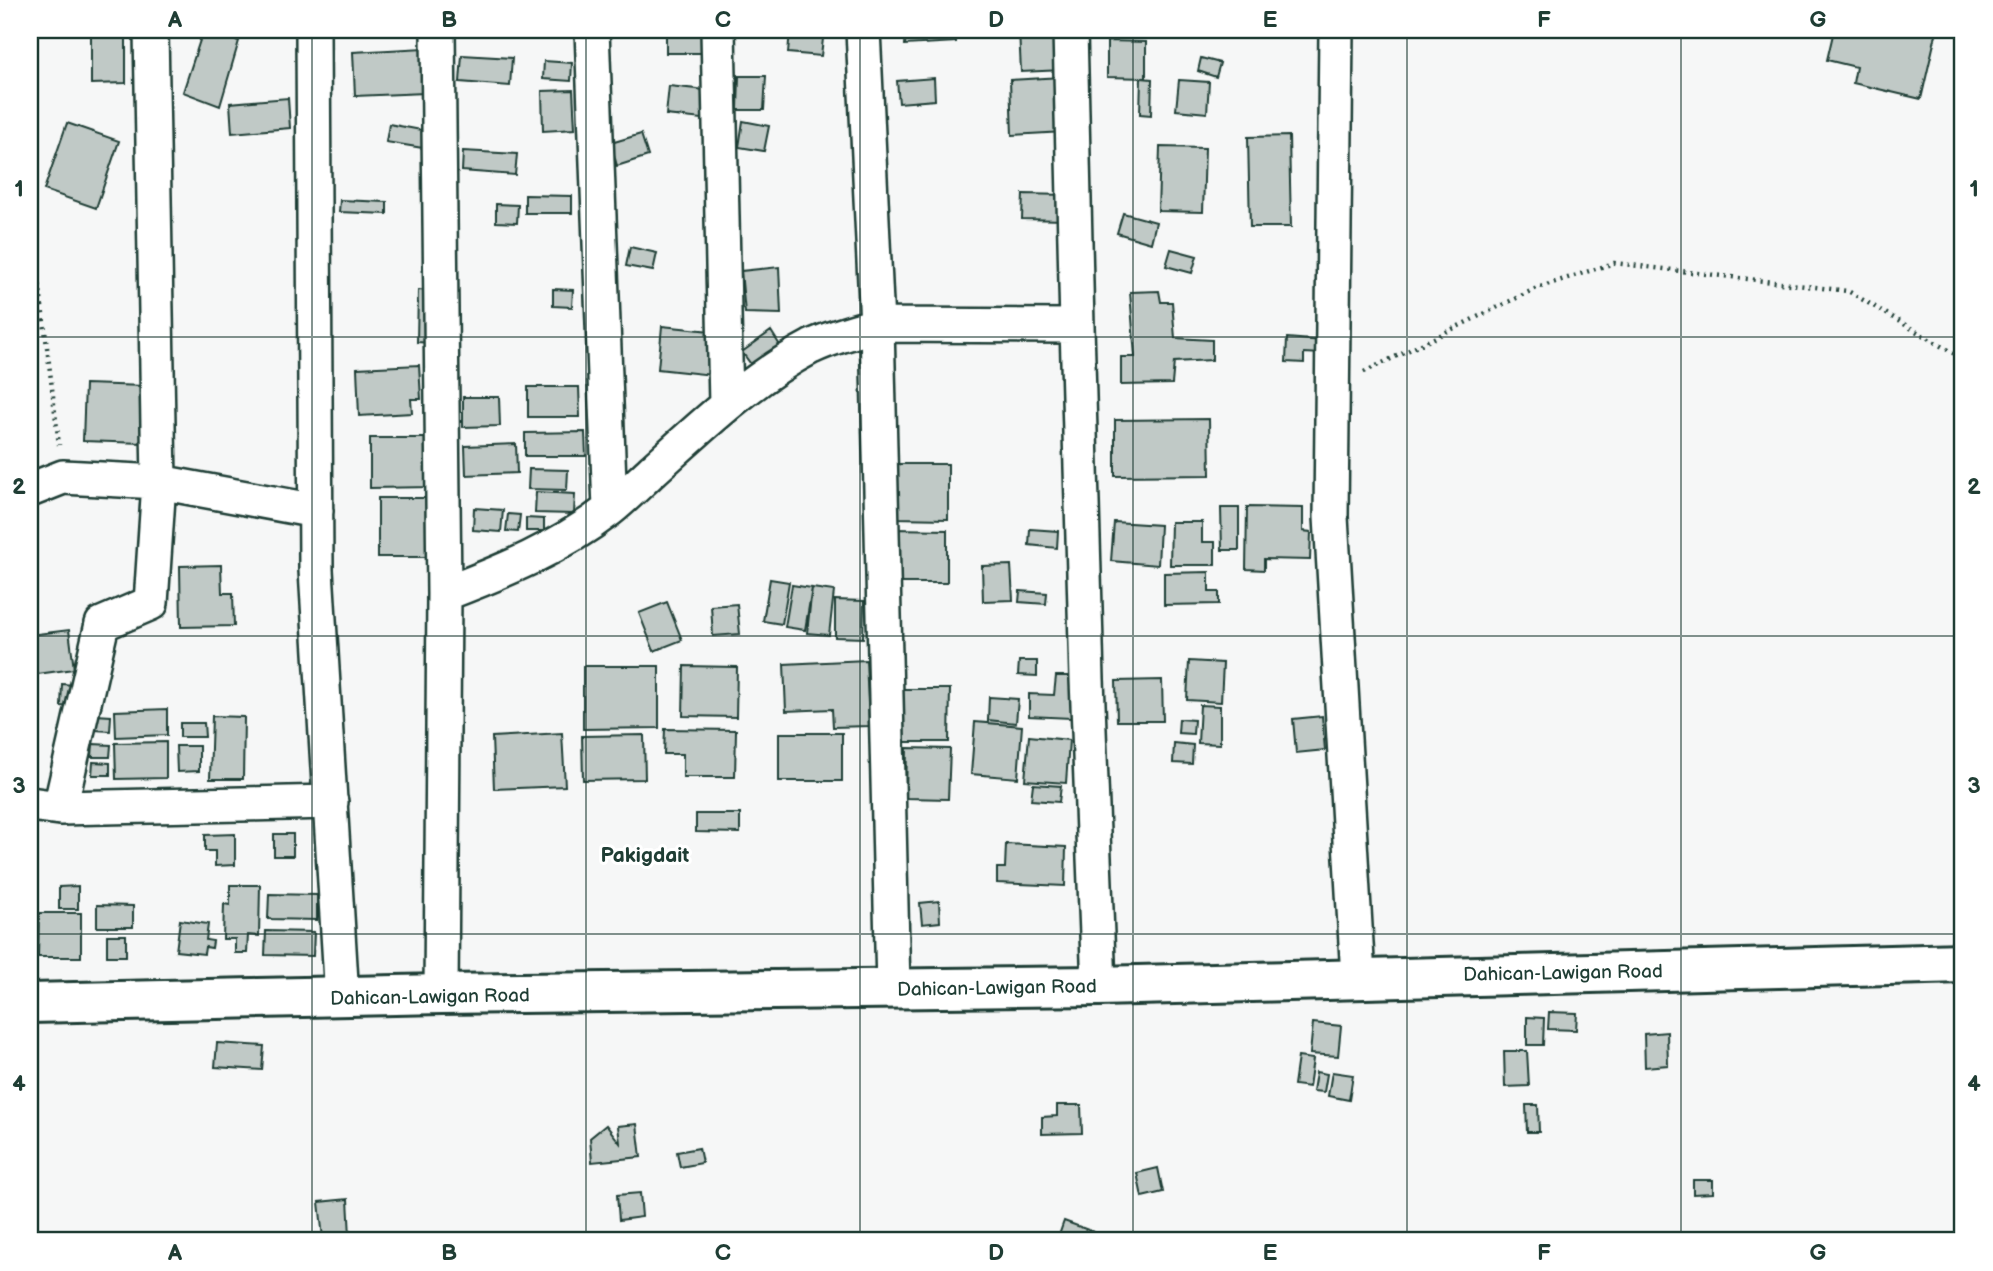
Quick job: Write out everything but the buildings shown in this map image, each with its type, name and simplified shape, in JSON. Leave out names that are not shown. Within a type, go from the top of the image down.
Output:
[{"type":"main road","name":"Dahican-Lawigan Road","points":[[30,1003],[1099,986],[1358,977],[1963,963]]},
{"type":"street","points":[[151,30],[159,482],[151,603],[102,624],[45,806],[331,802]]},
{"type":"street","points":[[313,30],[316,570],[342,998]]},
{"type":"street","points":[[438,30],[444,594],[441,995]]},
{"type":"street","points":[[592,30],[610,509]]},
{"type":"street","points":[[718,30],[726,405]]},
{"type":"street","points":[[863,30],[877,325],[893,988]]},
{"type":"street","points":[[1070,30],[1087,680],[1099,986]]},
{"type":"street","points":[[1336,30],[1331,517],[1358,977]]},
{"type":"street","points":[[444,594],[508,570],[558,545],[610,509],[726,405],[810,348],[838,336],[877,325],[1077,326]]},
{"type":"street","points":[[30,490],[63,477],[159,482],[316,511]]},
{"type":"path","points":[[30,208],[63,477]]},
{"type":"path","points":[[1332,388],[1537,288],[1614,263],[1848,291],[1963,359]]},
{"type":"district","name":"Pakigdait","points":[[645,855]]}]
